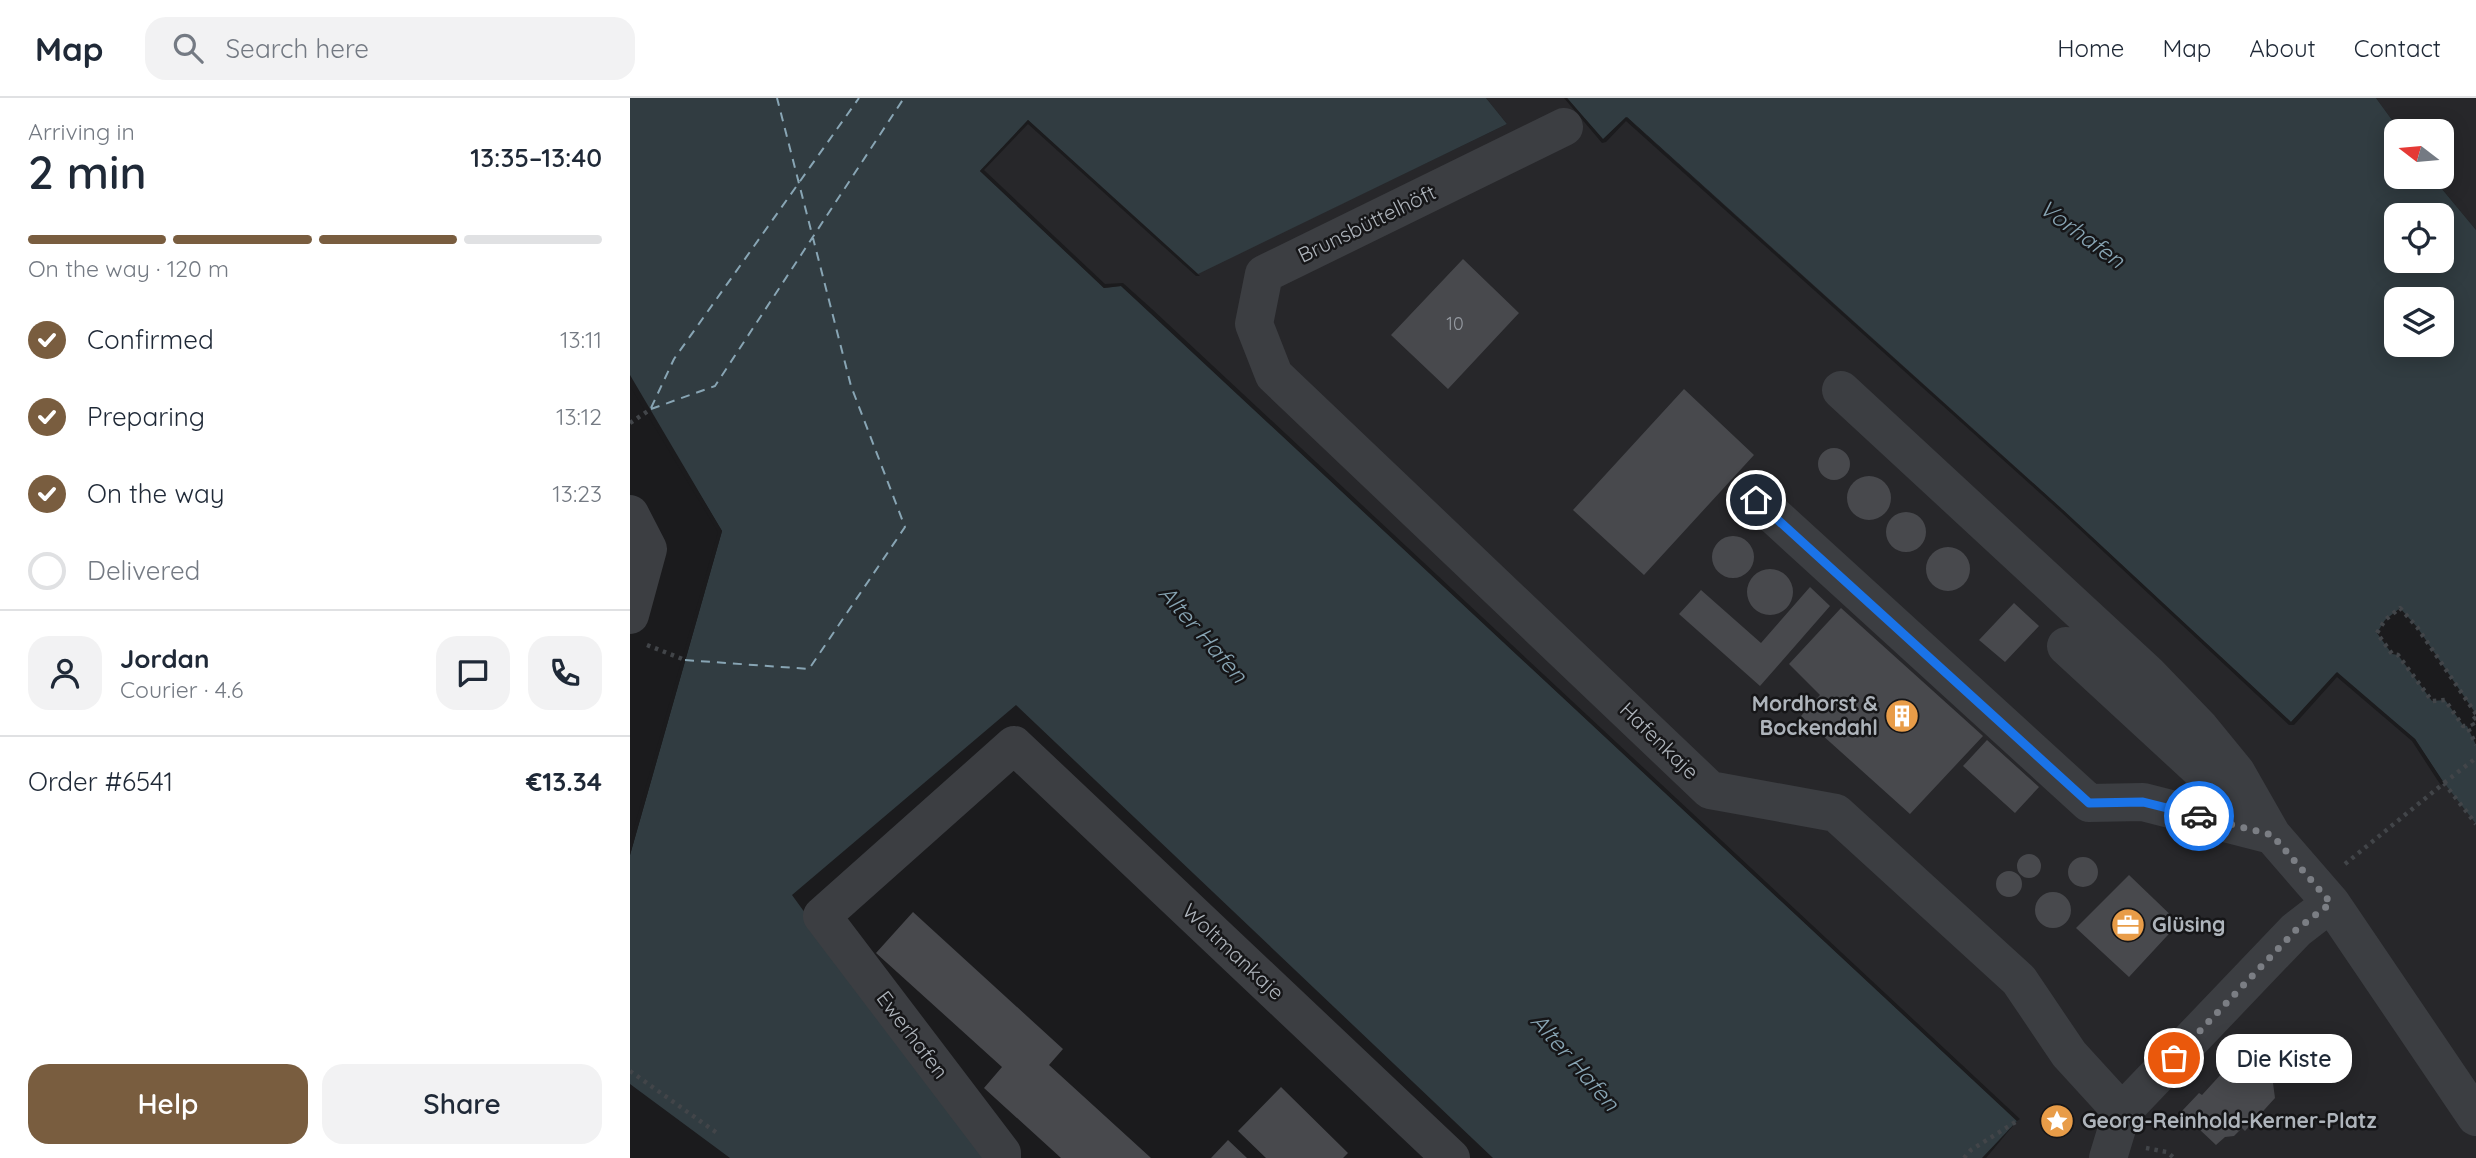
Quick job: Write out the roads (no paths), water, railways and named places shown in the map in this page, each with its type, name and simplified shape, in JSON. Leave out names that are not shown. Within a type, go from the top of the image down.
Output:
[{"type":"street","name":"Brunsbüttelhöft","points":[[1274,375],[1254,324],[1264,274],[1564,127]]},
{"type":"street","name":"Hafenkaje","points":[[1274,375],[1710,790],[1836,813],[2019,980],[2069,1054],[2122,1112]]},
{"type":"street","points":[[1841,390],[2148,674],[2200,728],[2236,772],[2272,835]]},
{"type":"street","points":[[1756,500],[2089,803],[2143,802],[2272,835]]},
{"type":"street","points":[[630,514],[648,549],[636,629]]},
{"type":"street","points":[[2066,646],[2327,884],[2476,1116]]},
{"type":"street","name":"Woltmankaje","points":[[822,916],[1014,745],[1451,1158]]},
{"type":"street","points":[[2108,1158],[2122,1112],[2296,930],[2327,884]]},
{"type":"street","name":"Ewerhafen","points":[[822,916],[1002,1156]]},
{"type":"water","name":"Alter Hafen","points":[[630,98],[1486,98],[1507,124],[1198,274],[1028,120],[980,171],[1104,288],[1121,286],[1150,312],[2017,1121],[1982,1158],[1493,1158],[1016,705],[792,895],[983,1158],[730,1158],[630,1084],[630,855],[722,531],[630,379]]},
{"type":"water","name":"Vorhafen","points":[[1567,98],[2376,98],[2391,119],[2384,119],[2384,189],[2442,189],[2454,203],[2384,203],[2384,273],[2454,273],[2454,204],[2476,230],[2476,714],[2417,627],[2400,608],[2385,620],[2377,633],[2392,654],[2398,655],[2432,701],[2445,700],[2463,725],[2467,726],[2476,745],[2476,824],[2441,779],[2415,739],[2336,673],[2291,722],[2063,510],[1627,117],[1603,140]]},
{"type":"place","name":"Mordhorst & Bockendahl","points":[[1902,716]]},
{"type":"place","name":"Glüsing","points":[[2128,925]]},
{"type":"place","name":"Die Kiste","points":[[2174,1058]]},
{"type":"place","name":"Georg-Reinhold-Kerner-Platz","points":[[2057,1121]]}]
